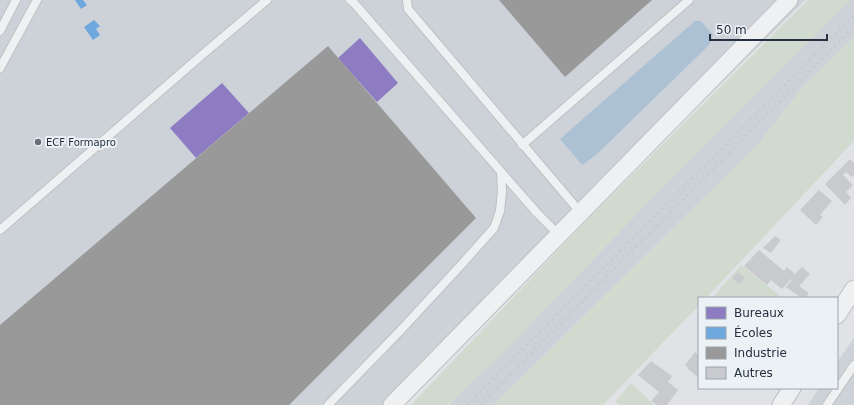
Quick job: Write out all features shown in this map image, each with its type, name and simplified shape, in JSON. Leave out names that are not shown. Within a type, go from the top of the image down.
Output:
[{"type":"street","points":[[392,405],[789,0]]},
{"type":"street","points":[[838,314],[854,289]]},
{"type":"street","points":[[782,405],[791,389]]},
{"type":"lane","points":[[0,31],[16,0]]},
{"type":"lane","points":[[0,68],[37,0]]},
{"type":"lane","points":[[0,230],[267,0]]},
{"type":"lane","points":[[350,0],[559,235]]},
{"type":"lane","points":[[407,0],[408,9],[581,213]]},
{"type":"lane","points":[[522,145],[689,0]]},
{"type":"lane","points":[[328,405],[399,332],[494,228],[500,211],[502,198],[502,172]]},
{"type":"lane","points":[[838,389],[854,365]]},
{"type":"lane","points":[[827,405],[838,389]]},
{"type":"shaded area","points":[[0,0],[805,0],[398,405],[0,405]]},
{"type":"shaded area","points":[[808,0],[851,0],[670,180],[503,353],[448,405],[411,405],[587,220]]},
{"type":"shaded area","points":[[840,0],[854,0],[854,37],[803,87],[759,143],[494,405],[449,405]]},
{"type":"shaded area","points":[[854,37],[854,141],[707,297],[698,297],[698,306],[603,405],[494,405],[759,143],[803,87]]},
{"type":"shaded area","points":[[741,265],[782,297],[713,297]]},
{"type":"shaded area","points":[[854,338],[854,405],[808,405],[818,389],[838,389],[838,361]]},
{"type":"shaded area","points":[[631,383],[654,405],[619,405],[615,402]]},
{"type":"water","points":[[695,21],[701,21],[713,35],[709,45],[596,155],[582,165],[560,139]]},
{"type":"building: Bureaux","points":[[360,38],[398,83],[377,102],[338,58]]},
{"type":"building: Bureaux","points":[[222,83],[249,113],[196,158],[170,128]]},
{"type":"building: Écoles","points":[[75,0],[83,0],[87,5],[81,9]]},
{"type":"building: Écoles","points":[[94,20],[100,26],[96,29],[100,35],[93,40],[84,27]]},
{"type":"building: Industrie","points":[[499,0],[652,0],[565,77]]},
{"type":"building: Industrie","points":[[328,46],[476,218],[289,405],[0,405],[0,325]]},
{"type":"building: Autres","points":[[850,159],[854,163],[854,175],[852,177],[846,172],[843,175],[853,185],[846,192],[851,198],[845,205],[825,184]]},
{"type":"building: Autres","points":[[819,190],[832,201],[820,215],[823,217],[816,225],[800,210]]},
{"type":"building: Autres","points":[[775,236],[781,240],[771,253],[763,248]]},
{"type":"building: Autres","points":[[759,250],[784,271],[787,267],[795,274],[802,267],[810,274],[799,286],[809,293],[806,297],[801,297],[786,287],[792,280],[791,279],[782,289],[771,280],[767,285],[744,266]]},
{"type":"building: Autres","points":[[738,272],[745,278],[739,284],[732,278]]},
{"type":"building: Autres","points":[[695,352],[698,355],[698,377],[688,369],[685,365]]},
{"type":"building: Autres","points":[[651,361],[672,376],[668,382],[678,390],[667,405],[657,405],[651,401],[659,392],[638,375]]},
{"type":"railway","points":[[467,405],[854,15]]},
{"type":"railway","points":[[480,405],[854,27]]},
{"type":"place","name":"ECF Formapro","points":[[38,142]]}]
